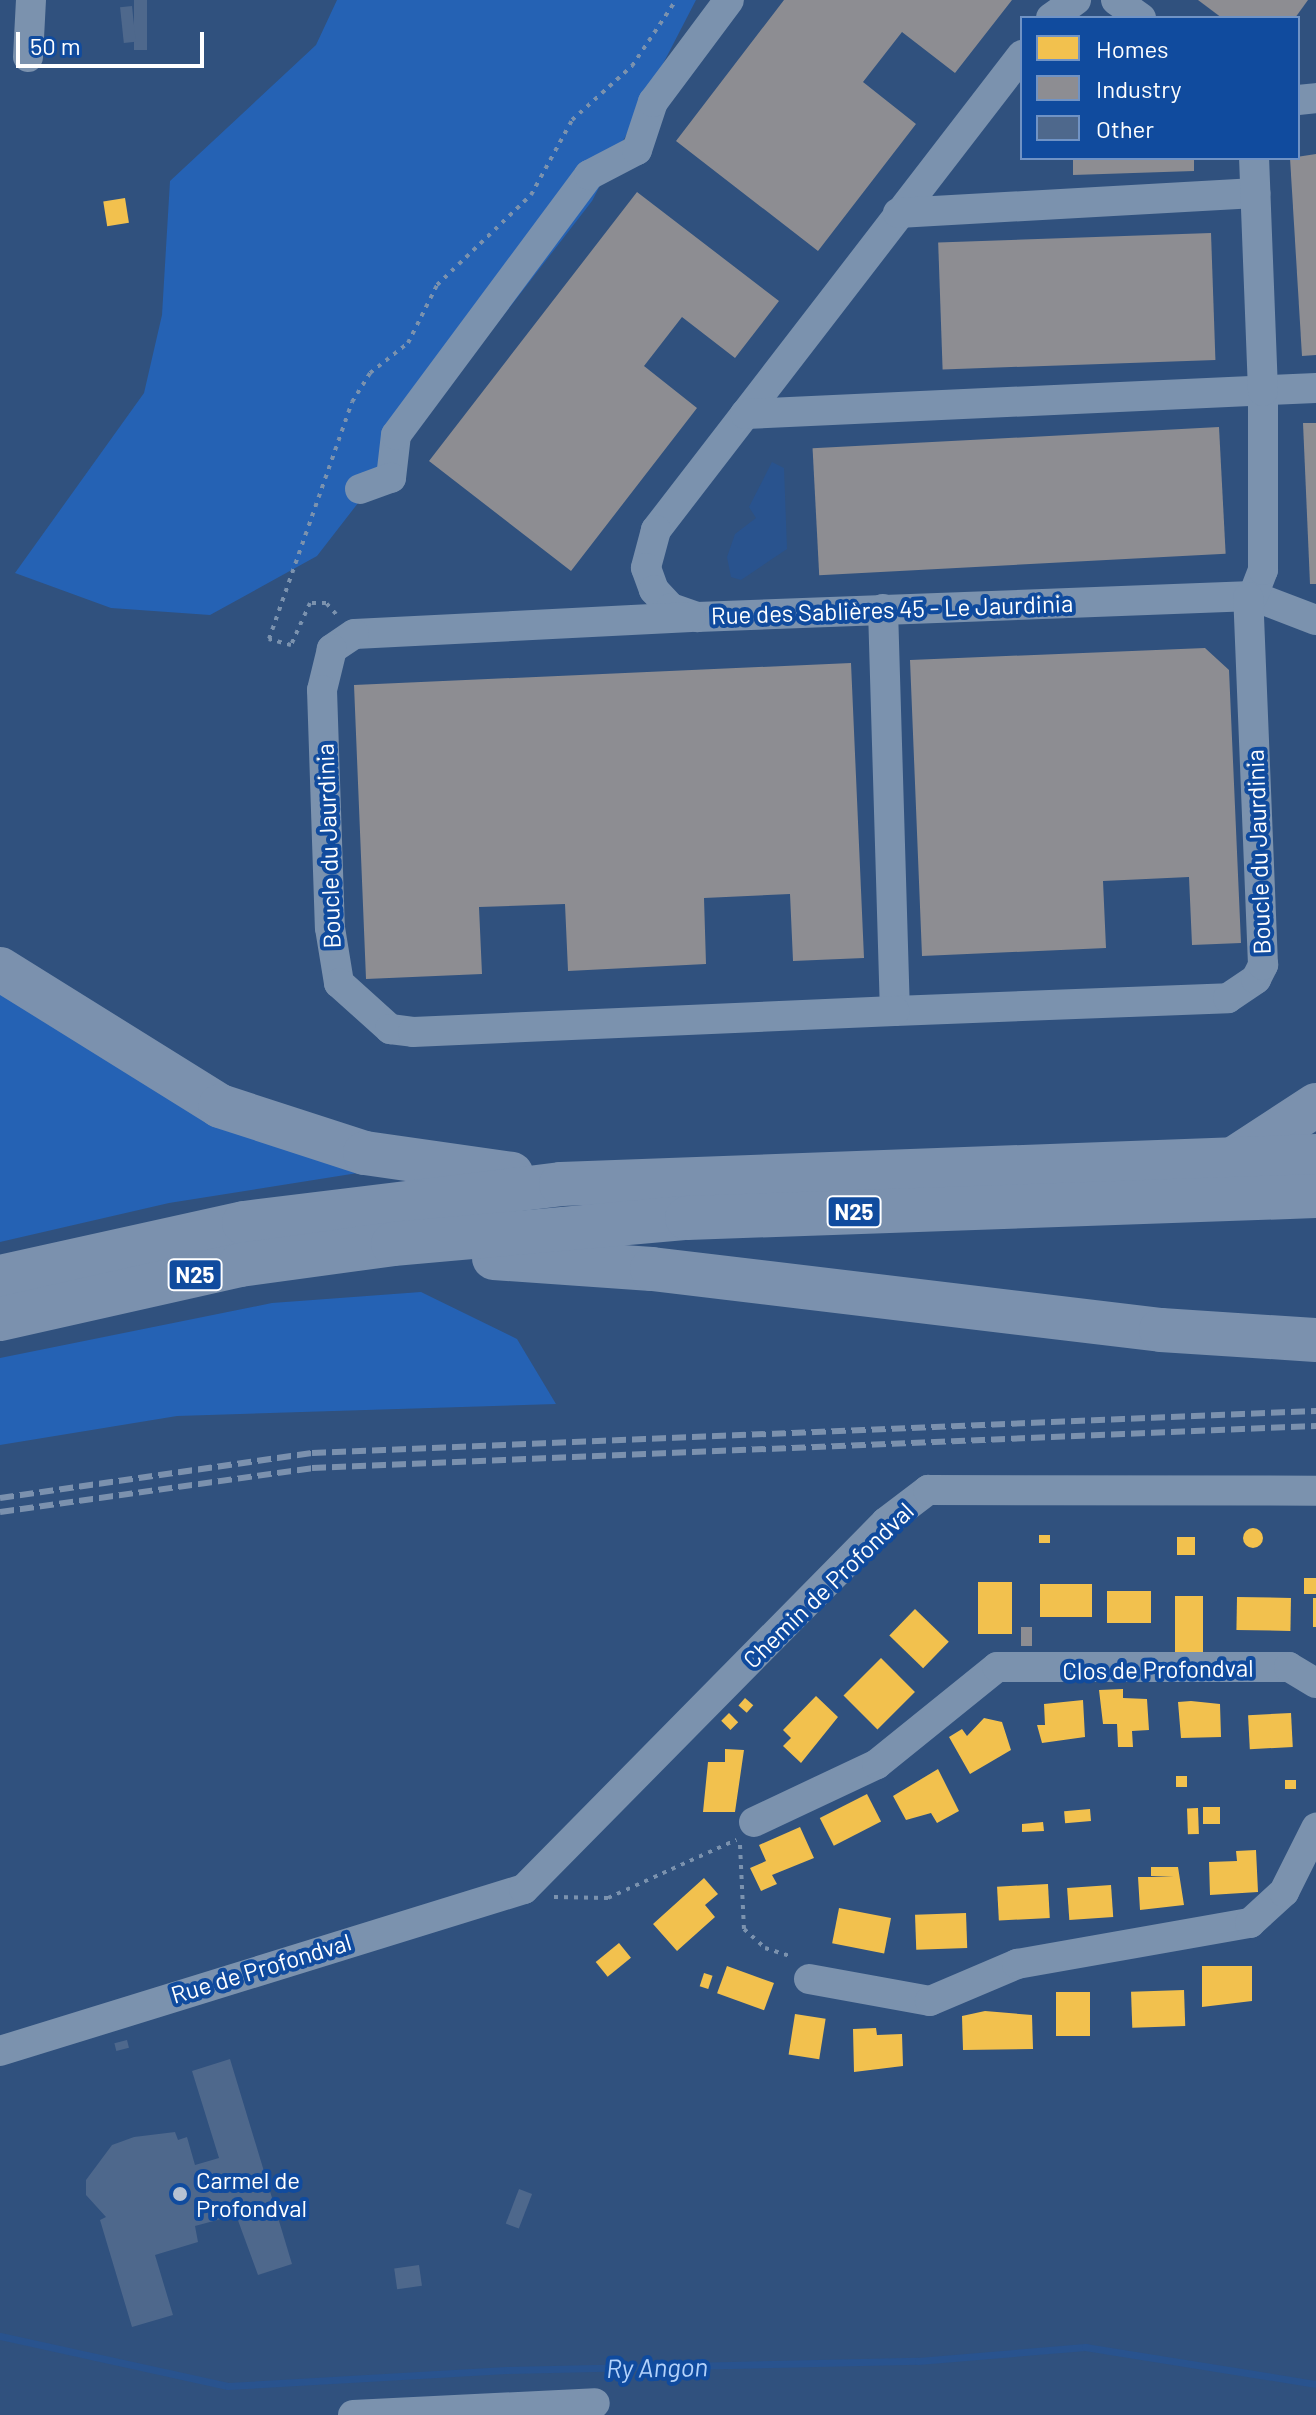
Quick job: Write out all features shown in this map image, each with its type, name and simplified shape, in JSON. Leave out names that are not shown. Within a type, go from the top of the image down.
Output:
[{"type":"highway","points":[[0,969],[153,1070],[277,1128],[365,1153],[561,1184]]},
{"type":"highway","points":[[1233,1159],[1316,1105]]},
{"type":"highway","name":"N25","points":[[0,1277],[244,1223],[561,1184],[1316,1156]]},
{"type":"highway","name":"N25","points":[[0,1319],[240,1265],[393,1244],[687,1218],[1316,1196]]},
{"type":"highway","points":[[393,1244],[458,1257],[638,1267],[1161,1330],[1316,1340]]},
{"type":"street","points":[[28,57],[31,0]]},
{"type":"street","points":[[360,489],[398,484],[396,435],[589,175],[647,158],[653,102],[729,0]]},
{"type":"street","points":[[1054,16],[1076,0]]},
{"type":"street","points":[[1116,0],[1138,16]]},
{"type":"street","name":"Rue des Sablières 45 - Le Jaurdinia","points":[[1020,58],[898,213],[648,544],[654,590],[671,608],[697,617],[1251,596],[1316,620]]},
{"type":"street","points":[[1251,596],[1263,570],[1263,391],[1254,160]]},
{"type":"street","points":[[898,213],[1255,193]]},
{"type":"street","points":[[745,414],[1316,388]]},
{"type":"street","name":"Boucle du Jaurdinia","points":[[697,617],[354,634],[332,649],[322,703],[330,928],[339,983],[390,1029],[413,1032],[1228,998],[1256,979],[1263,965],[1251,596]]},
{"type":"street","points":[[883,609],[895,1011]]},
{"type":"street","name":"Chemin de Profondval","points":[[524,1889],[886,1522],[928,1490],[1316,1491]]},
{"type":"street","name":"Clos de Profondval","points":[[747,1830],[877,1764],[997,1667],[1289,1667],[1316,1683]]},
{"type":"street","points":[[809,1979],[930,2001],[1017,1964],[1250,1923],[1284,1892],[1316,1828]]},
{"type":"street","name":"Rue de Profondval","points":[[0,2051],[524,1889]]},
{"type":"street","points":[[353,2415],[595,2403]]},
{"type":"path","points":[[524,1889],[566,1900],[608,1898],[747,1830],[744,1929],[765,1948],[791,1953],[809,1979]]},
{"type":"shaded area","points":[[337,0],[696,0],[592,201],[317,556],[210,615],[111,608],[15,573],[144,393],[162,315],[170,181],[316,45]]},
{"type":"shaded area","points":[[772,462],[784,468],[787,549],[741,580],[731,577],[727,557],[735,534],[756,518],[749,507]]},
{"type":"shaded area","points":[[0,993],[364,1172],[169,1203],[0,1242]]},
{"type":"shaded area","points":[[421,1292],[517,1339],[556,1404],[177,1416],[0,1445],[0,1358],[272,1303]]},
{"type":"building: Homes","points":[[125,198],[129,223],[107,226],[103,201]]},
{"type":"building: Homes","points":[[1253,1528],[1260,1531],[1263,1538],[1260,1545],[1253,1548],[1246,1545],[1243,1538],[1246,1531]]},
{"type":"building: Homes","points":[[1039,1535],[1050,1535],[1050,1543],[1039,1543]]},
{"type":"building: Homes","points":[[1177,1537],[1195,1537],[1195,1555],[1177,1555]]},
{"type":"building: Homes","points":[[1304,1578],[1316,1578],[1316,1594],[1304,1594]]},
{"type":"building: Homes","points":[[978,1582],[1012,1582],[1012,1634],[978,1634]]},
{"type":"building: Homes","points":[[1040,1584],[1092,1584],[1092,1617],[1040,1617]]},
{"type":"building: Homes","points":[[1107,1591],[1151,1591],[1151,1623],[1107,1623]]},
{"type":"building: Homes","points":[[1175,1596],[1203,1596],[1203,1652],[1175,1652]]},
{"type":"building: Homes","points":[[1237,1597],[1291,1598],[1290,1631],[1236,1630]]},
{"type":"building: Homes","points":[[1313,1598],[1316,1598],[1316,1627],[1313,1627]]},
{"type":"building: Homes","points":[[915,1609],[949,1642],[923,1668],[889,1636]]},
{"type":"building: Homes","points":[[881,1658],[915,1692],[877,1729],[844,1695]]},
{"type":"building: Homes","points":[[1123,1689],[1123,1698],[1147,1699],[1149,1730],[1132,1731],[1133,1747],[1118,1747],[1117,1724],[1103,1724],[1099,1690]]},
{"type":"building: Homes","points":[[816,1696],[838,1717],[801,1763],[783,1746],[791,1738],[783,1730]]},
{"type":"building: Homes","points":[[745,1698],[753,1705],[747,1713],[738,1706]]},
{"type":"building: Homes","points":[[1083,1700],[1085,1737],[1042,1743],[1037,1725],[1045,1725],[1044,1704]]},
{"type":"building: Homes","points":[[1178,1702],[1220,1704],[1221,1737],[1181,1738]]},
{"type":"building: Homes","points":[[729,1713],[738,1722],[730,1730],[721,1721]]},
{"type":"building: Homes","points":[[1291,1713],[1293,1747],[1250,1749],[1248,1715]]},
{"type":"building: Homes","points":[[984,1718],[1002,1722],[1011,1750],[970,1774],[949,1737],[962,1729],[967,1736]]},
{"type":"building: Homes","points":[[725,1749],[744,1750],[735,1812],[703,1812],[708,1762],[725,1762]]},
{"type":"building: Homes","points":[[938,1769],[959,1811],[937,1823],[931,1813],[906,1820],[893,1796]]},
{"type":"building: Homes","points":[[1176,1776],[1187,1776],[1187,1787],[1176,1787]]},
{"type":"building: Homes","points":[[1285,1780],[1296,1780],[1296,1789],[1285,1789]]},
{"type":"building: Homes","points":[[867,1794],[881,1822],[834,1846],[820,1818]]},
{"type":"building: Homes","points":[[1203,1807],[1220,1807],[1220,1824],[1203,1824]]},
{"type":"building: Homes","points":[[1187,1808],[1198,1808],[1199,1834],[1188,1834]]},
{"type":"building: Homes","points":[[1090,1809],[1091,1821],[1065,1823],[1064,1811]]},
{"type":"building: Homes","points":[[1043,1822],[1044,1831],[1022,1832],[1022,1824]]},
{"type":"building: Homes","points":[[800,1827],[814,1858],[772,1875],[777,1884],[761,1891],[750,1868],[766,1861],[759,1845]]},
{"type":"building: Homes","points":[[1256,1850],[1258,1892],[1210,1895],[1209,1862],[1237,1861],[1236,1851]]},
{"type":"building: Homes","points":[[1151,1867],[1178,1867],[1184,1905],[1140,1910],[1138,1877],[1174,1877],[1151,1876]]},
{"type":"building: Homes","points":[[704,1878],[718,1894],[705,1905],[715,1917],[677,1951],[653,1924]]},
{"type":"building: Homes","points":[[1048,1884],[1050,1918],[999,1921],[997,1887]]},
{"type":"building: Homes","points":[[1111,1885],[1113,1917],[1069,1920],[1067,1888]]},
{"type":"building: Homes","points":[[839,1908],[891,1918],[884,1953],[832,1943]]},
{"type":"building: Homes","points":[[966,1913],[967,1948],[916,1950],[915,1915]]},
{"type":"building: Homes","points":[[619,1943],[631,1958],[608,1977],[596,1962]]},
{"type":"building: Homes","points":[[727,1966],[774,1983],[764,2010],[717,1993]]},
{"type":"building: Homes","points":[[1202,1966],[1252,1966],[1252,2001],[1202,2007]]},
{"type":"building: Homes","points":[[704,1973],[713,1976],[708,1989],[700,1986]]},
{"type":"building: Homes","points":[[1184,1990],[1185,2026],[1132,2028],[1131,1992]]},
{"type":"building: Homes","points":[[1056,1992],[1090,1992],[1090,2036],[1056,2036]]},
{"type":"building: Homes","points":[[985,2011],[1032,2015],[1033,2049],[963,2050],[962,2016]]},
{"type":"building: Homes","points":[[795,2014],[826,2019],[819,2059],[789,2054]]},
{"type":"building: Homes","points":[[876,2028],[877,2035],[902,2034],[903,2066],[854,2072],[853,2029]]},
{"type":"building: Industry","points":[[784,0],[1012,0],[955,73],[902,32],[863,82],[916,124],[818,251],[676,141]]},
{"type":"building: Industry","points":[[1198,0],[1308,0],[1296,16],[1219,16]]},
{"type":"building: Industry","points":[[1316,154],[1316,355],[1302,356],[1290,160],[1300,160],[1300,156]]},
{"type":"building: Industry","points":[[1073,160],[1194,160],[1194,171],[1073,175]]},
{"type":"building: Industry","points":[[637,192],[779,301],[735,358],[682,317],[644,366],[697,408],[571,571],[429,461]]},
{"type":"building: Industry","points":[[1211,233],[1215,360],[943,369],[938,243]]},
{"type":"building: Industry","points":[[1303,423],[1316,423],[1316,584],[1310,584]]},
{"type":"building: Industry","points":[[1219,427],[1226,554],[819,575],[813,448]]},
{"type":"building: Industry","points":[[1205,648],[1229,670],[1241,943],[1192,945],[1189,877],[1103,881],[1106,948],[922,956],[910,660]]},
{"type":"building: Industry","points":[[851,663],[864,958],[793,961],[790,894],[704,898],[706,964],[568,971],[565,904],[479,907],[482,974],[366,979],[354,685]]},
{"type":"building: Industry","points":[[1021,1627],[1032,1627],[1032,1646],[1021,1646]]},
{"type":"building: Other","points":[[134,0],[147,0],[147,50],[134,50]]},
{"type":"building: Other","points":[[132,6],[136,42],[124,43],[120,7]]},
{"type":"building: Other","points":[[127,2040],[129,2048],[116,2051],[114,2043]]},
{"type":"building: Other","name":"Carmel de Profondval","points":[[230,2059],[292,2264],[258,2275],[236,2215],[195,2226],[198,2242],[155,2255],[173,2315],[132,2327],[100,2220],[106,2217],[86,2195],[86,2180],[112,2145],[134,2137],[175,2132],[178,2140],[187,2137],[195,2165],[219,2158],[192,2071]]},
{"type":"building: Other","points":[[519,2189],[532,2194],[519,2229],[506,2224]]},
{"type":"building: Other","points":[[419,2265],[422,2286],[397,2289],[394,2268]]},
{"type":"waterway","name":"Ry Angon","points":[[0,2336],[228,2386],[507,2370],[918,2361],[1085,2347],[1316,2384]]},
{"type":"railway","points":[[0,1498],[312,1453],[1316,1411]]},
{"type":"railway","points":[[0,1512],[312,1468],[1316,1426]]},
{"type":"place","name":"Carmel de Profondval","points":[[180,2194]]}]
